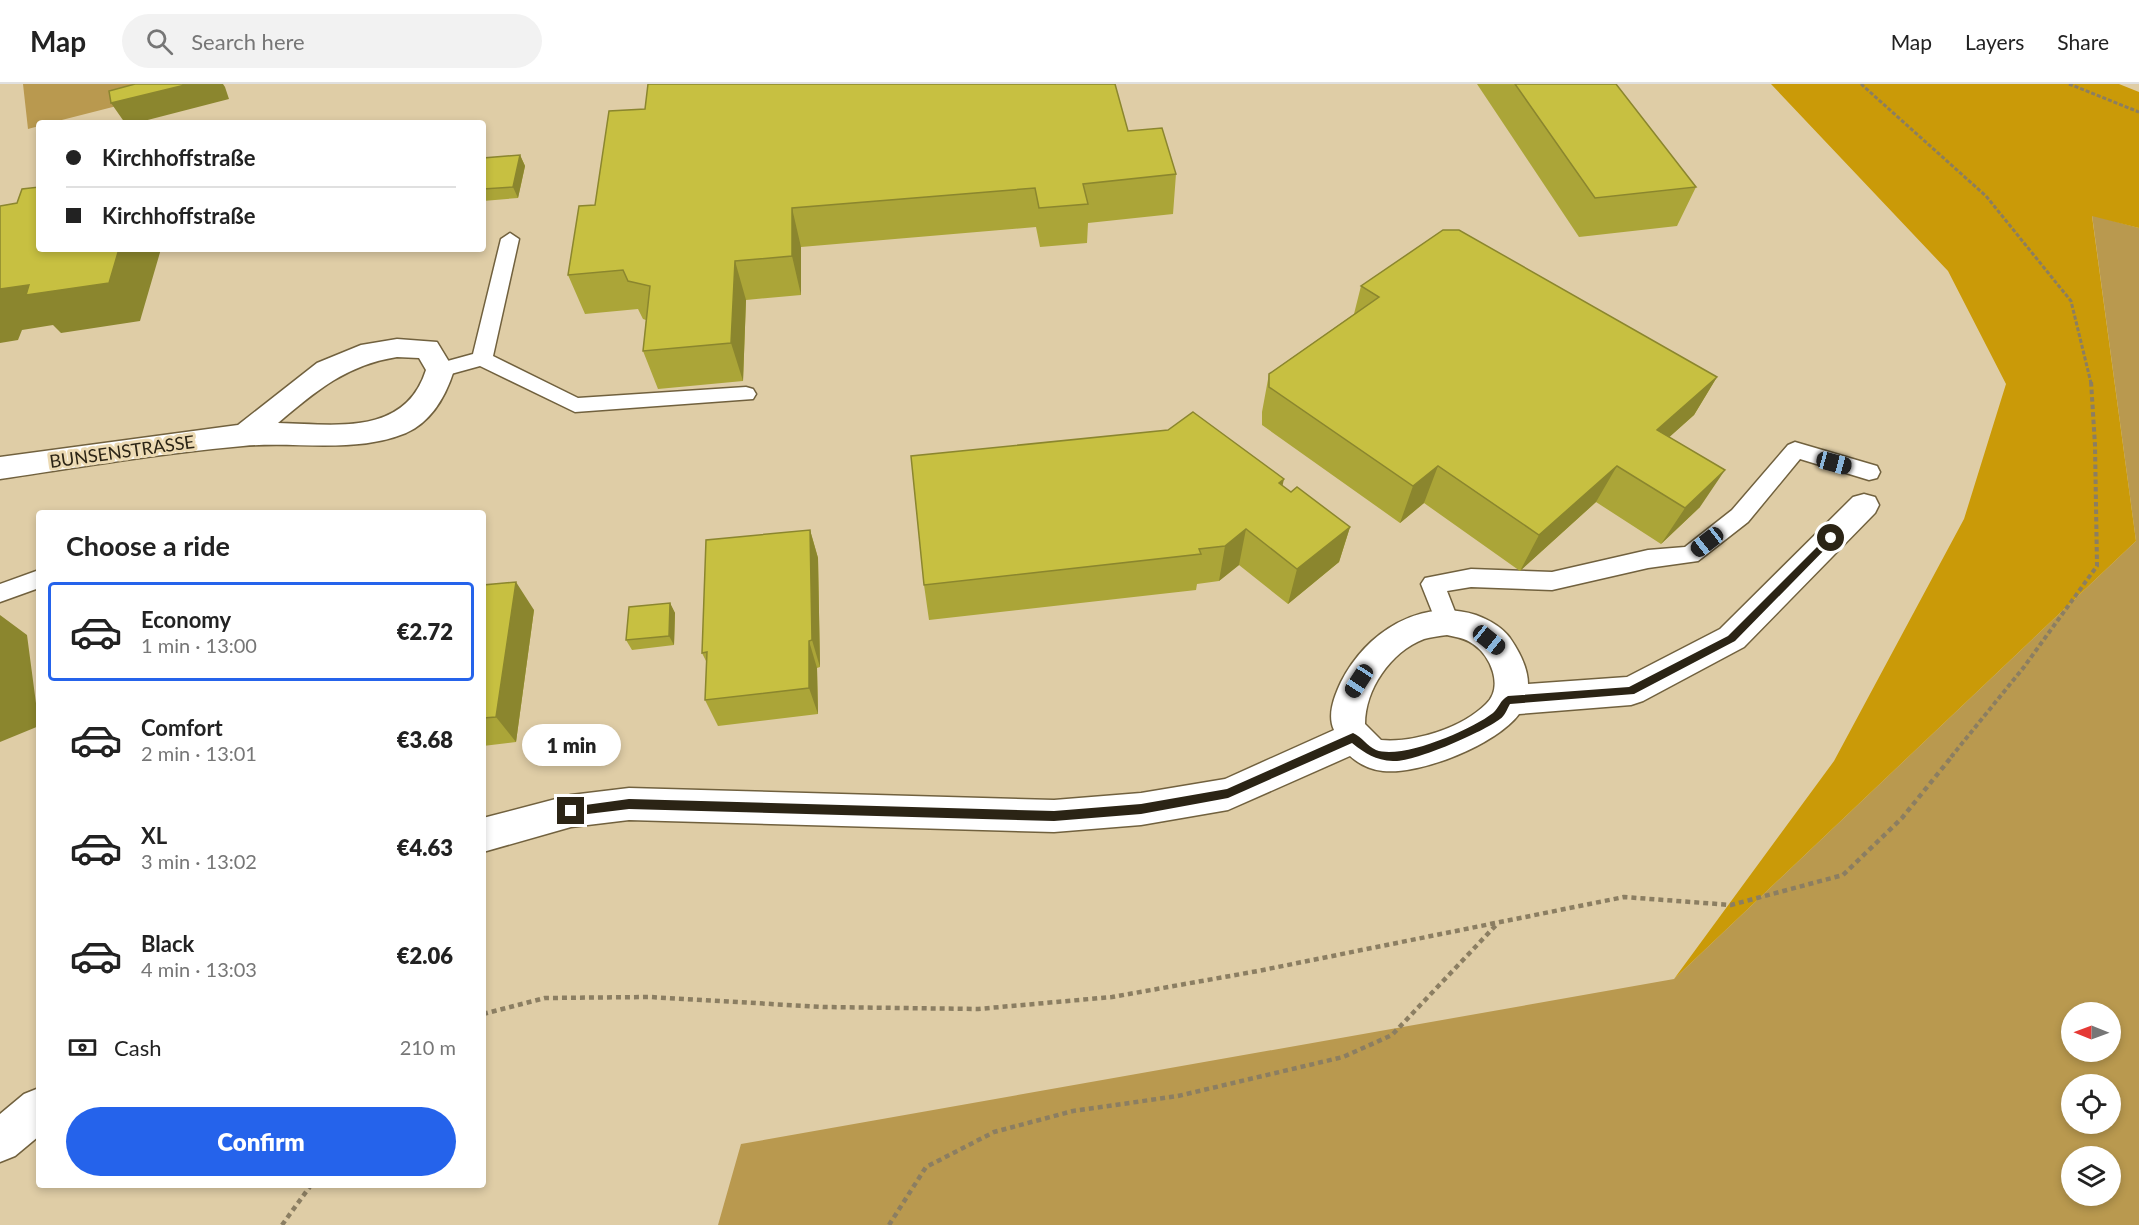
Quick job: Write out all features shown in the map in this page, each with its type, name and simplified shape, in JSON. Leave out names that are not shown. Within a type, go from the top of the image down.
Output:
[{"type":"street","points":[[245,435],[336,363],[364,351],[397,346],[427,349],[440,370]]},
{"type":"street","name":"BUNSENSTRASSE","points":[[0,468],[245,435],[348,433],[386,428],[420,411],[435,390],[440,370]]},
{"type":"street","points":[[1508,700],[1630,691],[1732,638],[1864,505]]},
{"type":"street","points":[[1447,621],[1475,628],[1503,651],[1513,686],[1508,700],[1499,715],[1477,728],[1444,742],[1396,757],[1373,754],[1350,733],[1346,712],[1353,691],[1375,658],[1406,633],[1421,626],[1447,621]]},
{"type":"street","points":[[486,834],[571,811],[629,804],[1054,816],[1141,809],[1228,794],[1353,738]]},
{"type":"street","points":[[0,1142],[36,1112]]},
{"type":"lane","points":[[482,359],[510,239]]},
{"type":"lane","points":[[440,370],[482,359],[575,405],[746,394]]},
{"type":"lane","points":[[1447,621],[1433,584],[1471,578],[1552,582],[1648,559],[1690,555],[1740,516],[1795,450],[1869,472]]},
{"type":"lane","points":[[0,593],[36,580]]},
{"type":"path","points":[[486,1013],[545,998],[650,997],[823,1007],[1000,1007],[1112,997],[1258,971],[1624,897],[1731,905],[1843,875],[1902,818],[2024,667],[2097,566],[2095,445],[2090,373],[2071,300],[1986,195],[1861,84]]},
{"type":"path","points":[[2069,84],[2139,112]]},
{"type":"path","points":[[889,1225],[926,1167],[994,1132],[1073,1111],[1178,1095],[1342,1057],[1392,1035],[1498,923]]},
{"type":"path","points":[[282,1225],[308,1188]]},
{"type":"shaded area","points":[[23,84],[203,84],[62,120],[36,120],[36,127],[28,129]]},
{"type":"shaded area","points":[[1771,84],[2119,84],[2139,92],[2139,228],[2092,216],[2136,541],[1674,979],[1834,761],[1964,519],[2006,384],[1948,271]]},
{"type":"shaded area","points":[[2092,215],[2139,228],[2139,1225],[718,1225],[741,1144],[1674,979],[2136,541]]},
{"type":"building","points":[[135,84],[189,84],[111,103],[109,91]]},
{"type":"building","points":[[648,84],[1115,84],[1128,131],[1162,128],[1176,174],[1083,184],[1088,204],[1039,208],[1035,188],[792,208],[792,256],[735,261],[731,343],[643,351],[650,286],[628,281],[623,270],[568,275],[579,206],[595,205],[609,111],[645,109]]},
{"type":"building","points":[[1515,84],[1616,84],[1696,187],[1595,198]]},
{"type":"building","points":[[520,155],[513,187],[486,189],[486,158]]},
{"type":"building","points":[[36,187],[36,252],[118,252],[109,283],[26,295],[29,285],[0,289],[0,206],[17,203],[22,189]]},
{"type":"building","points":[[1443,230],[1459,230],[1717,377],[1657,430],[1725,470],[1685,508],[1617,466],[1539,535],[1438,466],[1413,486],[1269,387],[1269,374],[1379,297],[1361,286]]},
{"type":"building","points":[[1193,412],[1284,479],[1279,483],[1291,492],[1297,487],[1350,527],[1297,569],[1246,529],[1225,546],[1199,549],[1201,554],[924,585],[911,456],[1168,430]]},
{"type":"building","points":[[810,530],[812,640],[809,641],[809,688],[705,700],[707,652],[702,653],[706,540]]},
{"type":"building","points":[[516,582],[496,717],[486,718],[486,585]]},
{"type":"building","points":[[670,603],[669,636],[626,640],[629,607]]},
{"type":"route","points":[[571,811],[629,804],[1054,816],[1141,809],[1228,794],[1353,738],[1373,754],[1396,757],[1454,739],[1477,728],[1499,715],[1508,700],[1630,691],[1732,638],[1831,538]]}]
